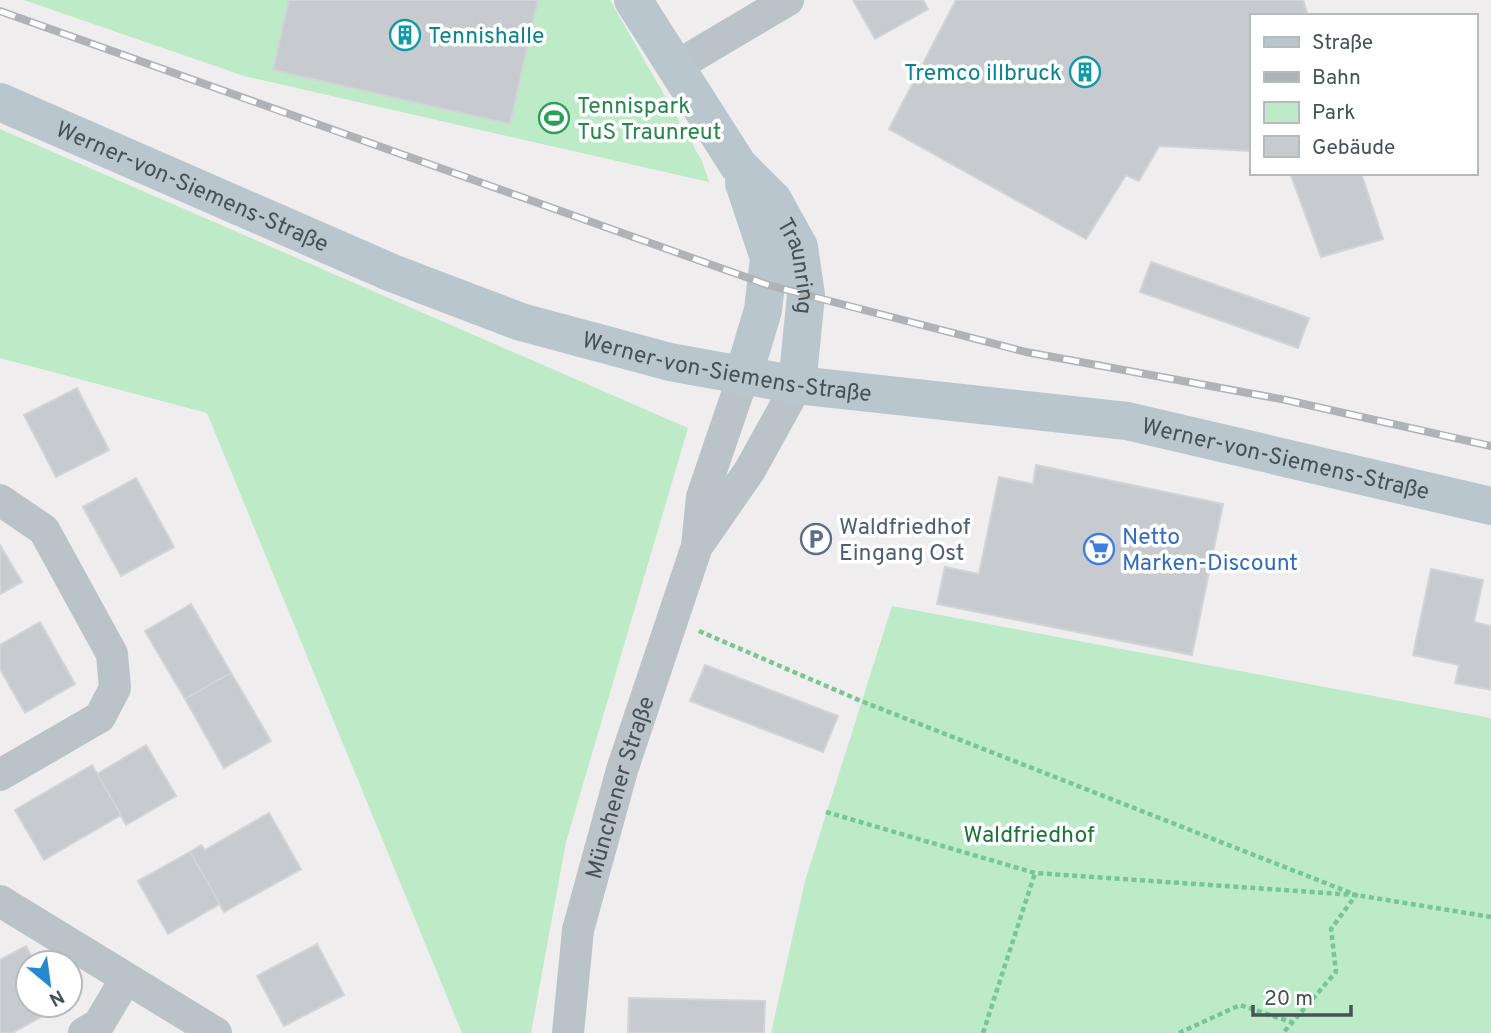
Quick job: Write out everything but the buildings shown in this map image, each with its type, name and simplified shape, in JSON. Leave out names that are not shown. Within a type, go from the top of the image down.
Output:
[{"type":"street","name":"Traunring","points":[[633,0],[738,165],[773,200],[799,247],[806,295],[797,385]]},
{"type":"street","points":[[675,67],[788,0]]},
{"type":"street","name":"Werner-von-Siemens-Straße","points":[[0,102],[392,273],[520,322],[670,362],[743,377],[1128,421],[1491,506]]},
{"type":"street","name":"Traunring","points":[[738,165],[769,258],[764,310],[743,377]]},
{"type":"street","name":"Münchener Straße","points":[[568,1033],[578,930],[622,770],[697,546],[702,497],[743,377]]},
{"type":"street","name":"Münchener Straße","points":[[697,546],[750,470],[797,385]]},
{"type":"street","points":[[0,500],[44,530],[112,654],[115,688],[100,717],[0,775]]},
{"type":"street","points":[[0,901],[125,980],[216,1033]]},
{"type":"street","points":[[84,1033],[99,1024],[125,980]]},
{"type":"path","points":[[673,620],[862,701],[1356,895]]},
{"type":"path","points":[[826,812],[1035,873],[1356,895],[1491,917]]},
{"type":"path","points":[[983,1033],[1035,873]]},
{"type":"path","points":[[1283,1033],[1336,972],[1331,929],[1356,895]]},
{"type":"path","points":[[1179,1033],[1240,1004],[1291,1022]]},
{"type":"green space","name":"Tennispark TuS Traunreut","points":[[24,0],[610,0],[702,161],[709,182],[244,76]]},
{"type":"green space","points":[[0,129],[688,428],[566,842],[531,1033],[462,1033],[207,413],[0,358]]},
{"type":"green space","name":"Waldfriedhof","points":[[892,606],[1491,718],[1491,1033],[771,1033],[805,881]]},
{"type":"railway","points":[[0,11],[768,285],[1026,352],[1286,400],[1491,446]]},
{"type":"place","name":"Tennishalle","points":[[405,35]]},
{"type":"place","name":"Tremco illbruck","points":[[1085,72]]},
{"type":"place","name":"Tennispark TuS Traunreut","points":[[554,118]]},
{"type":"place","name":"Waldfriedhof Eingang Ost","points":[[816,539]]},
{"type":"place","name":"Netto Marken-Discount","points":[[1099,549]]}]
